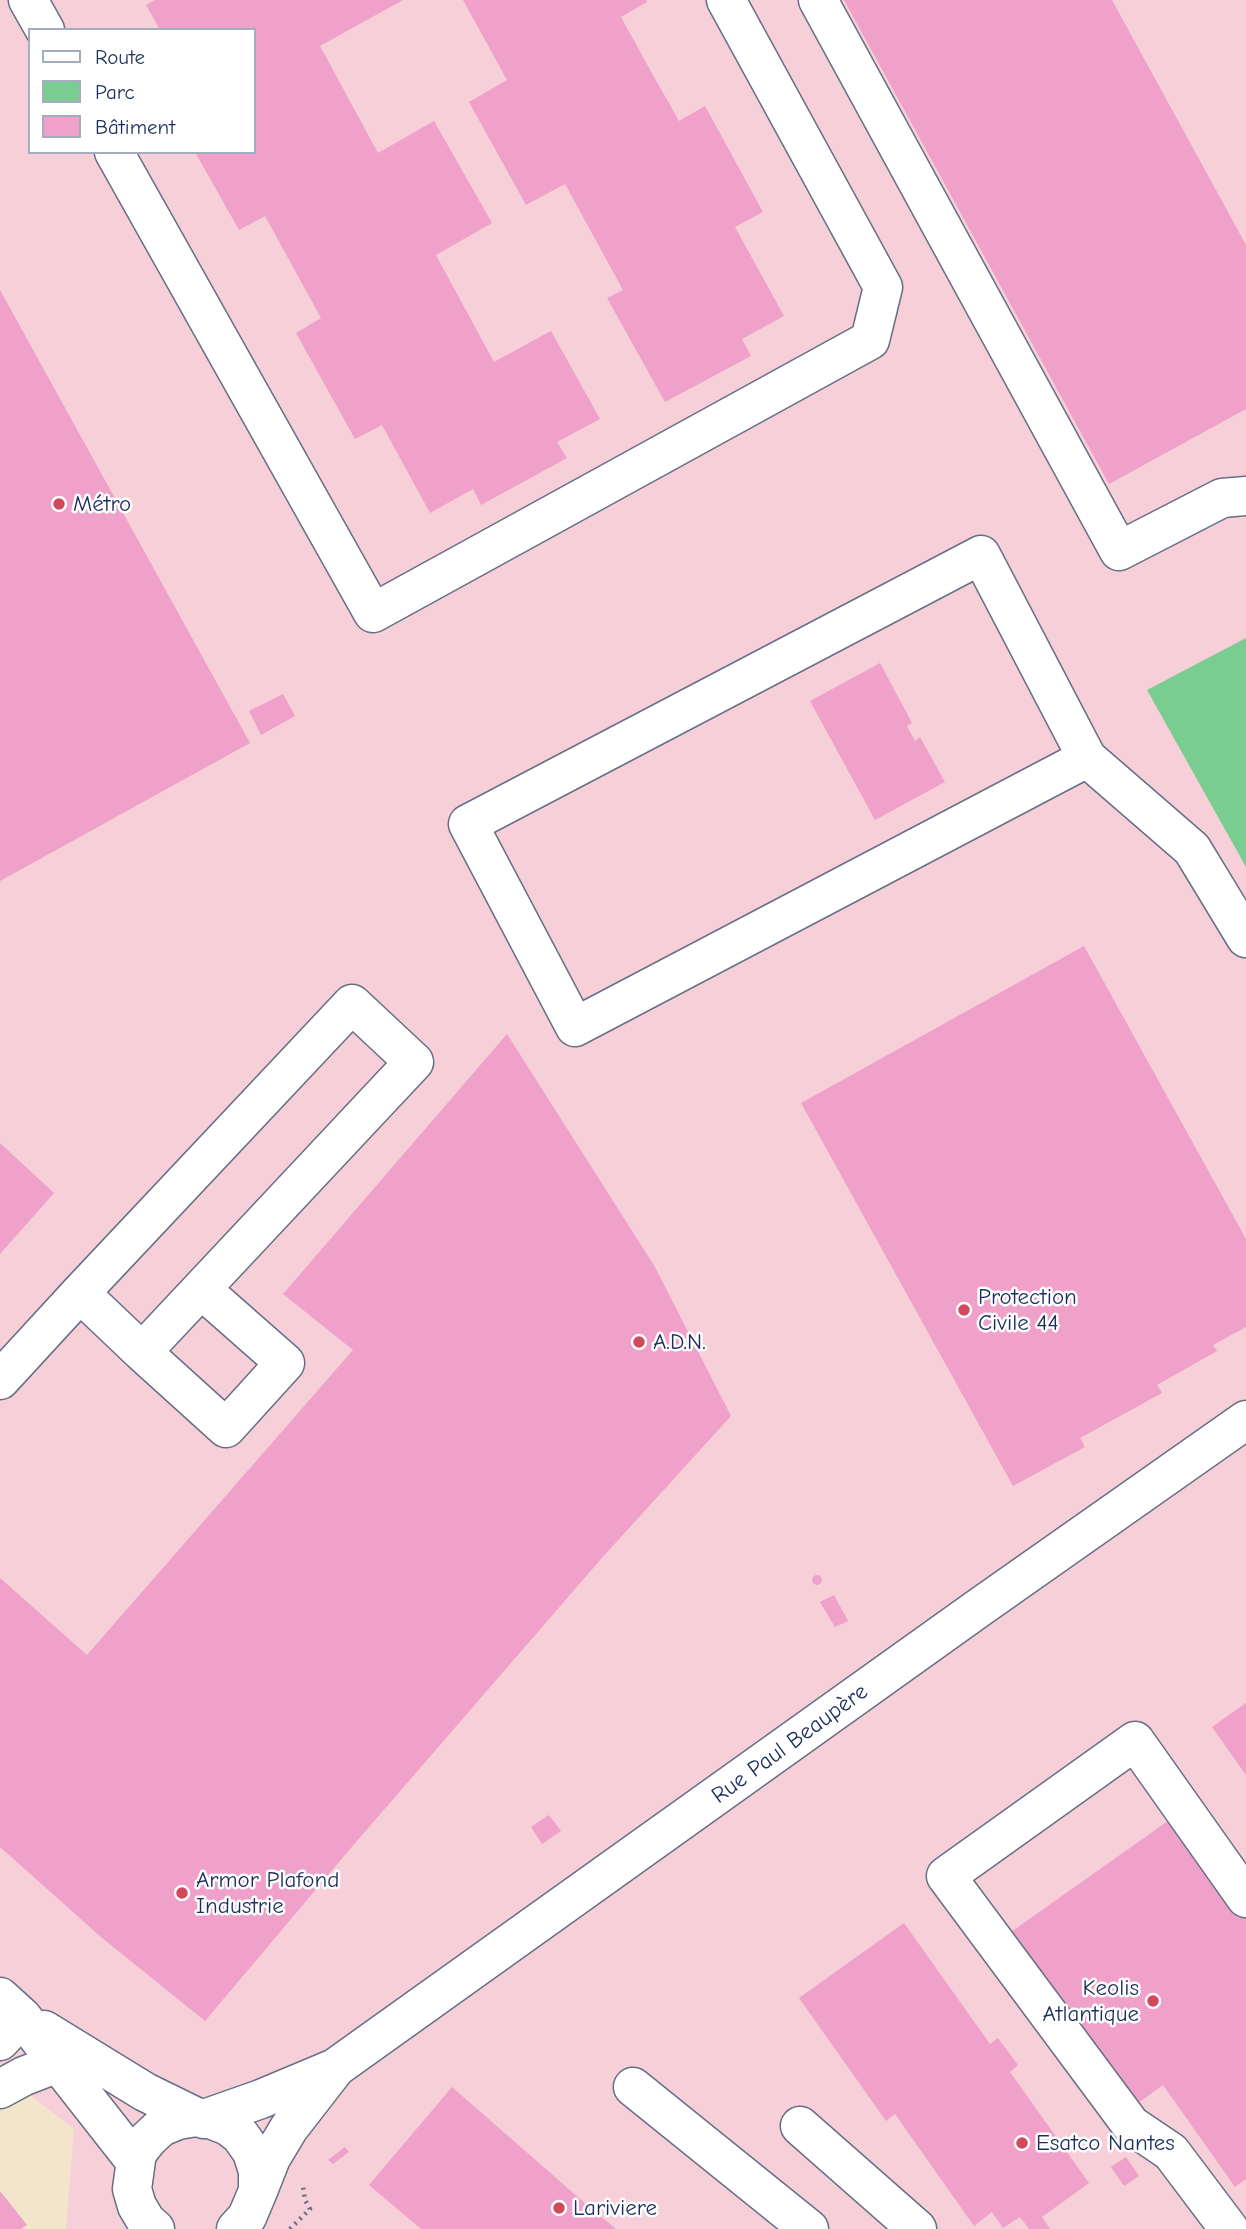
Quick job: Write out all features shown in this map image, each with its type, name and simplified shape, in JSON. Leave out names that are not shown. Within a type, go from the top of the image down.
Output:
[{"type":"street","points":[[28,0],[44,28]]},
{"type":"street","points":[[115,154],[373,612],[870,341],[883,287],[726,0]]},
{"type":"street","points":[[818,0],[1119,551],[1222,498],[1246,496]]},
{"type":"street","points":[[1087,758],[575,1027],[468,824],[981,555],[1087,758],[1192,849],[1246,938]]},
{"type":"street","points":[[0,1380],[352,1004],[414,1062],[142,1352]]},
{"type":"street","points":[[80,1293],[226,1428],[285,1363],[201,1289]]},
{"type":"street","name":"Rue Paul Beaupère","points":[[135,2161],[148,2138],[162,2127],[178,2120],[200,2118],[251,2103],[335,2068],[1246,1420]]},
{"type":"street","points":[[1229,2229],[1171,2152],[1131,2125],[946,1876],[1135,1741],[1246,1898]]},
{"type":"street","points":[[7,2018],[58,2063],[135,2161],[132,2189],[137,2206],[146,2221],[155,2229]]},
{"type":"street","points":[[7,2018],[145,2092],[200,2118],[228,2126],[252,2152],[258,2171],[251,2216]]},
{"type":"street","points":[[0,2090],[24,2076],[58,2063]]},
{"type":"street","name":"Rue Paul Beaupère","points":[[251,2216],[277,2148],[335,2068]]},
{"type":"street","points":[[633,2087],[810,2229]]},
{"type":"street","points":[[800,2126],[917,2229]]},
{"type":"shaded area","points":[[0,0],[1246,0],[1246,2229],[66,2229],[74,2129],[0,2072]]},
{"type":"green space","points":[[1246,638],[1246,867],[1147,690]]},
{"type":"building","points":[[155,0],[403,0],[320,46],[378,153],[434,121],[492,223],[436,255],[494,362],[551,331],[600,419],[557,442],[567,458],[481,505],[473,489],[430,513],[382,425],[355,439],[296,333],[321,318],[265,216],[239,230],[196,154],[256,154],[256,28],[159,28],[146,5]]},
{"type":"building","points":[[463,0],[646,0],[647,2],[621,17],[649,68],[679,121],[705,106],[763,212],[735,227],[784,316],[742,339],[751,356],[665,402],[607,298],[623,290],[565,184],[526,205],[469,102],[507,80]]},
{"type":"building","points":[[844,0],[1112,0],[1246,245],[1246,409],[1109,484]]},
{"type":"building","name":"Métro","points":[[0,290],[250,743],[0,881]]},
{"type":"building","points":[[880,663],[912,723],[907,726],[915,741],[920,737],[945,782],[875,820],[810,701]]},
{"type":"building","points":[[283,694],[295,716],[261,735],[249,711]]},
{"type":"building","points":[[1084,946],[1246,1239],[1246,1327],[1213,1345],[1217,1351],[1157,1385],[1162,1393],[1080,1438],[1085,1447],[1013,1486],[801,1103]]},
{"type":"building","points":[[507,1034],[655,1267],[731,1416],[601,1559],[205,2021],[101,1937],[0,1847],[0,1578],[87,1655],[353,1350],[283,1294]]},
{"type":"building","points":[[0,1143],[54,1193],[0,1254]]},
{"type":"building","points":[[817,1575],[821,1576],[821,1584],[817,1585],[813,1584],[812,1580],[813,1576]]},
{"type":"building","points":[[834,1595],[848,1621],[835,1627],[820,1602]]},
{"type":"building","points":[[1246,1703],[1246,1775],[1212,1727]]},
{"type":"building","points":[[549,1815],[561,1831],[542,1844],[531,1827]]},
{"type":"building","name":"Keolis Atlantique","points":[[1175,1816],[1246,1915],[1246,2179],[1235,2187],[1163,2085],[1134,2106],[1011,1932]]},
{"type":"building","points":[[904,1923],[990,2044],[998,2038],[1018,2065],[1010,2072],[1089,2183],[1042,2217],[1050,2229],[1029,2229],[1020,2217],[1003,2228],[992,2212],[974,2226],[895,2114],[886,2121],[799,1998]]},
{"type":"building","points":[[452,2087],[616,2229],[421,2229],[369,2185]]},
{"type":"building","points":[[345,2147],[349,2152],[333,2164],[328,2160]]},
{"type":"building","points":[[1126,2157],[1139,2176],[1124,2186],[1111,2167]]},
{"type":"building","points":[[0,2191],[27,2225],[21,2229],[0,2229]]},
{"type":"place","name":"Métro","points":[[59,504]]},
{"type":"place","name":"Protection Civile 44","points":[[964,1310]]},
{"type":"place","name":"A.D.N.","points":[[639,1342]]},
{"type":"place","name":"Armor Plafond Industrie","points":[[182,1893]]},
{"type":"place","name":"Keolis Atlantique","points":[[1153,2001]]},
{"type":"place","name":"Esatco Nantes","points":[[1022,2143]]},
{"type":"place","name":"Lariviere","points":[[559,2208]]}]
